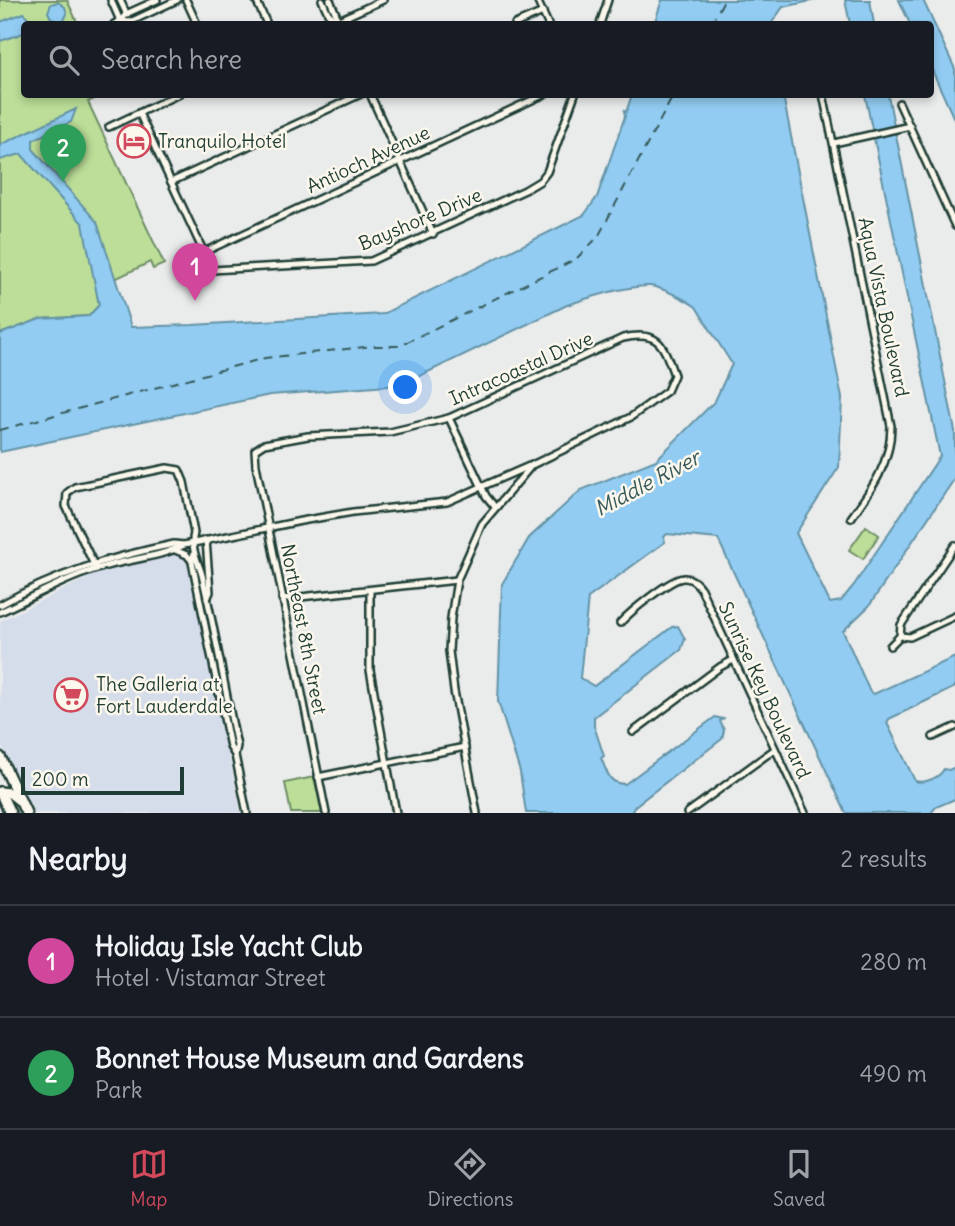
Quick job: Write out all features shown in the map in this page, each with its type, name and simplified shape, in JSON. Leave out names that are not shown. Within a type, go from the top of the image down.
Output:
[{"type":"main road","points":[[0,757],[26,813]]},
{"type":"main road","points":[[0,792],[10,793],[21,802]]},
{"type":"main road","points":[[0,792],[10,813]]},
{"type":"street","points":[[111,0],[118,21]]},
{"type":"street","points":[[120,0],[130,21]]},
{"type":"street","points":[[121,21],[126,14],[157,0]]},
{"type":"street","points":[[135,21],[177,0]]},
{"type":"street","points":[[186,0],[196,21]]},
{"type":"street","points":[[256,0],[266,21]]},
{"type":"street","points":[[322,0],[333,21]]},
{"type":"street","points":[[330,0],[336,14],[335,21]]},
{"type":"street","points":[[341,21],[383,0]]},
{"type":"street","points":[[537,0],[547,21]]},
{"type":"street","points":[[601,21],[608,0]]},
{"type":"street","points":[[522,21],[543,12]]},
{"type":"street","points":[[156,98],[158,104]]},
{"type":"street","points":[[109,127],[158,104],[164,98]]},
{"type":"street","points":[[171,182],[352,98]]},
{"type":"street","points":[[372,98],[433,234]]},
{"type":"street","name":"Antioch Avenue","points":[[204,252],[536,98]]},
{"type":"street","name":"Bayshore Drive","points":[[204,252],[212,270],[360,263],[381,257],[540,181],[549,168],[574,98]]},
{"type":"street","name":"Aqua Vista Boulevard","points":[[824,98],[891,426],[889,448],[883,468],[851,518]]},
{"type":"street","points":[[899,103],[955,226]]},
{"type":"street","points":[[139,113],[204,252]]},
{"type":"street","points":[[834,143],[910,127]]},
{"type":"street","name":"Intracoastal Drive","points":[[255,450],[264,444],[309,436],[390,432],[449,418],[623,338],[640,335],[653,337],[663,347],[674,375],[667,391],[631,417],[532,465]]},
{"type":"street","points":[[449,418],[482,488],[495,507]]},
{"type":"street","name":"Northeast 8th Street","points":[[255,450],[282,599],[326,813]]},
{"type":"street","points":[[0,605],[94,566],[165,546],[184,545],[353,512],[435,505],[482,488],[532,465]]},
{"type":"street","points":[[477,813],[449,651],[457,580],[482,524],[532,465]]},
{"type":"street","points":[[94,566],[66,506],[67,493],[75,487],[167,468],[177,469],[184,482],[194,533],[192,543],[207,599],[237,746],[235,755]]},
{"type":"street","points":[[206,540],[210,592],[207,599]]},
{"type":"street","points":[[0,612],[94,566],[175,550],[184,545]]},
{"type":"street","points":[[890,646],[900,636],[901,625],[955,545]]},
{"type":"street","points":[[175,550],[187,555],[192,562]]},
{"type":"street","points":[[194,552],[192,562],[230,747],[235,755],[247,813]]},
{"type":"street","name":"Sunrise Key Boulevard","points":[[620,623],[676,580],[688,578],[695,582],[701,589],[805,813]]},
{"type":"street","points":[[282,599],[457,580]]},
{"type":"street","points":[[370,590],[370,670],[396,813]]},
{"type":"street","points":[[900,636],[906,638],[955,616]]},
{"type":"street","points":[[633,732],[733,660]]},
{"type":"street","points":[[933,737],[955,727]]},
{"type":"street","points":[[318,778],[465,747]]},
{"type":"street","points":[[687,813],[775,749]]},
{"type":"shaded area","points":[[178,554],[189,564],[241,813],[34,813],[0,743],[0,621],[93,575]]},
{"type":"green space","points":[[0,0],[67,0],[77,21],[21,21],[21,98],[96,98],[88,102],[164,264],[153,269],[150,262],[96,288],[99,305],[89,316],[40,319],[0,334]]},
{"type":"green space","points":[[866,526],[879,535],[863,559],[849,550]]},
{"type":"green space","points":[[314,777],[322,813],[291,813],[285,783]]},
{"type":"water","points":[[662,0],[816,0],[783,7],[773,21],[655,21]]},
{"type":"water","points":[[845,0],[870,0],[874,21],[849,21]]},
{"type":"water","points":[[899,0],[923,0],[933,21],[909,21]]},
{"type":"water","points":[[58,2],[65,7],[67,14],[64,21],[51,18],[48,12],[51,4]]},
{"type":"water","points":[[24,13],[31,21],[21,21],[21,34],[0,41],[0,22]]},
{"type":"water","points":[[934,24],[955,69],[955,121],[934,75]]},
{"type":"water","name":"Middle River","points":[[631,98],[784,98],[842,398],[839,467],[796,533],[830,603],[841,601],[854,585],[940,456],[866,98],[889,98],[955,431],[955,478],[869,606],[843,631],[870,692],[874,694],[955,657],[955,687],[889,719],[887,723],[915,781],[931,780],[944,769],[955,767],[955,799],[936,807],[931,813],[846,813],[718,539],[667,534],[664,537],[665,542],[588,598],[580,678],[594,686],[672,627],[678,626],[685,639],[681,650],[594,717],[594,726],[604,756],[601,758],[612,779],[625,784],[715,717],[723,719],[720,721],[724,730],[722,739],[635,806],[631,813],[526,813],[520,772],[498,701],[502,584],[529,538],[581,490],[656,460],[715,401],[732,364],[696,307],[661,289],[650,286],[631,288],[567,305],[401,385],[270,395],[0,452],[0,334],[40,319],[89,316],[99,305],[83,224],[21,154],[0,160],[0,145],[76,109],[71,122],[33,140],[33,149],[97,222],[131,327],[192,325],[383,314],[584,215],[597,197],[625,116],[624,111],[626,112]]},
{"type":"ferry route","points":[[713,21],[724,0]]},
{"type":"ferry route","points":[[0,430],[265,358],[374,346],[399,346],[576,259],[598,237],[672,98]]},
{"type":"place","name":"Tranquilo Hotel","points":[[134,141]]},
{"type":"place","name":"Bonnet House Museum and Gardens","points":[[63,182]]},
{"type":"place","name":"Holiday Isle Yacht Club","points":[[195,301]]},
{"type":"place","name":"The Galleria at Fort Lauderdale","points":[[71,695]]}]
